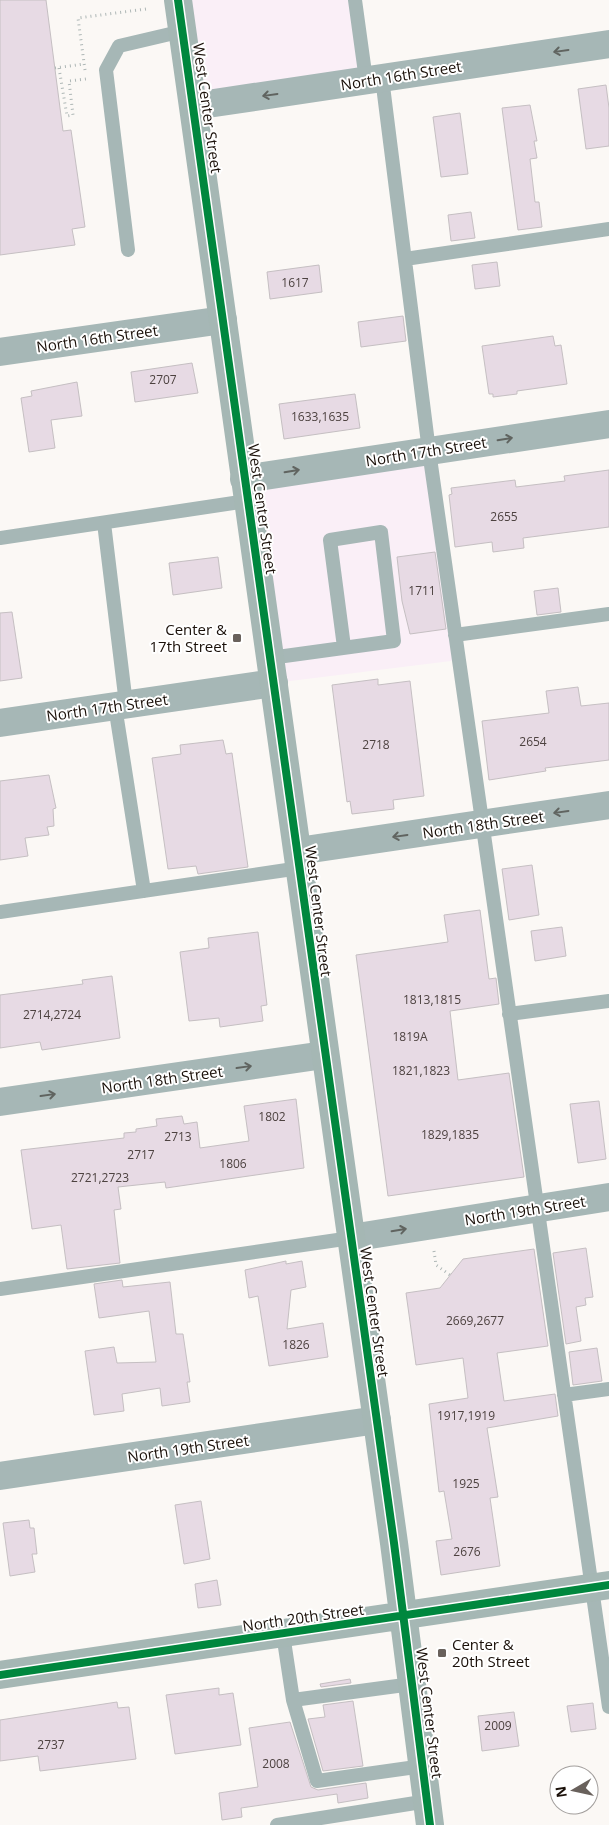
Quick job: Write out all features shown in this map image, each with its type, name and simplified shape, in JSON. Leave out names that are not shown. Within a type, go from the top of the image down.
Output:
[{"type":"street","name":"West Center Street","points":[[178,0],[299,860],[324,1055],[404,1616],[429,1813]]},
{"type":"street","name":"North 16th Street","points":[[194,106],[609,44]]},
{"type":"street","name":"North 16th Street","points":[[0,352],[223,320]]},
{"type":"street","name":"North 17th Street","points":[[246,490],[428,451],[609,424]]},
{"type":"street","name":"North 17th Street","points":[[0,723],[120,705],[272,670]]},
{"type":"street","name":"North 18th Street","points":[[299,860],[482,824],[609,805]]},
{"type":"street","name":"North 18th Street","points":[[0,1102],[324,1055]]},
{"type":"street","name":"North 19th Street","points":[[351,1238],[609,1197]]},
{"type":"street","name":"North 19th Street","points":[[0,1476],[376,1420]]},
{"type":"street","name":"North 20th Street","points":[[0,1675],[600,1586]]},
{"type":"lane","points":[[355,0],[374,79],[404,259],[428,451],[536,1208],[564,1395],[600,1586],[609,1708]]},
{"type":"lane","points":[[128,250],[106,70],[119,46],[183,31]]},
{"type":"lane","points":[[404,259],[609,229]]},
{"type":"lane","points":[[0,538],[104,523],[246,490]]},
{"type":"lane","points":[[104,523],[120,705],[144,891]]},
{"type":"lane","points":[[272,670],[344,647],[394,641],[381,532],[330,540],[344,647]]},
{"type":"lane","points":[[455,635],[609,614]]},
{"type":"lane","points":[[0,912],[144,891],[299,860]]},
{"type":"lane","points":[[509,1014],[609,1001]]},
{"type":"lane","points":[[0,1289],[351,1238]]},
{"type":"lane","points":[[564,1395],[609,1389]]},
{"type":"lane","points":[[283,1634],[293,1700],[316,1781],[423,1766]]},
{"type":"lane","points":[[293,1700],[412,1684]]},
{"type":"lane","points":[[277,1825],[429,1813]]},
{"type":"path","points":[[84,64],[57,68],[67,116],[73,115],[69,81],[86,79]]},
{"type":"path","points":[[434,1250],[436,1265],[450,1275]]},
{"type":"shaded area","points":[[178,0],[355,0],[366,80],[194,106]]},
{"type":"shaded area","points":[[429,451],[459,660],[274,683],[244,479]]},
{"type":"building","points":[[0,0],[46,0],[63,131],[71,130],[85,227],[72,229],[75,245],[0,255]]},
{"type":"building","points":[[606,85],[609,108],[609,146],[586,149],[578,89]]},
{"type":"building","points":[[530,105],[537,141],[534,141],[537,158],[530,159],[535,202],[539,202],[542,227],[518,230],[502,108]]},
{"type":"building","points":[[460,113],[468,174],[441,177],[433,117]]},
{"type":"building","points":[[471,212],[475,238],[451,241],[448,215]]},
{"type":"building","points":[[497,262],[500,286],[475,289],[472,265]]},
{"type":"building","points":[[319,265],[322,292],[270,299],[267,272]]},
{"type":"building","points":[[403,316],[406,341],[361,347],[358,322]]},
{"type":"building","points":[[553,336],[555,346],[561,345],[567,384],[517,391],[517,394],[493,397],[493,394],[489,394],[482,346]]},
{"type":"building","points":[[192,363],[198,393],[135,402],[131,372]]},
{"type":"building","points":[[77,382],[82,416],[51,420],[55,448],[29,452],[21,398],[32,396],[31,391]]},
{"type":"building","points":[[355,394],[360,428],[284,439],[279,404]]},
{"type":"building","points":[[609,470],[609,527],[523,538],[524,548],[493,552],[492,542],[455,547],[449,495],[452,494],[451,488],[515,480],[516,487],[565,481],[564,476]]},
{"type":"building","points":[[435,552],[446,629],[410,634],[402,601],[397,557]]},
{"type":"building","points":[[218,557],[222,588],[173,595],[169,563]]},
{"type":"building","points":[[558,588],[561,612],[537,615],[534,591]]},
{"type":"building","points":[[12,612],[22,678],[0,681],[0,613]]},
{"type":"building","points":[[378,679],[378,685],[410,681],[424,796],[393,800],[394,809],[352,814],[350,801],[347,802],[332,685]]},
{"type":"building","points":[[578,687],[581,706],[609,703],[609,760],[545,768],[546,771],[489,780],[482,721],[549,713],[546,691]]},
{"type":"building","points":[[223,740],[226,754],[232,753],[248,867],[198,874],[196,866],[168,869],[152,758],[181,754],[180,745]]},
{"type":"building","points":[[49,775],[56,808],[53,809],[54,826],[47,827],[49,835],[25,838],[28,856],[0,860],[0,781]]},
{"type":"building","points":[[532,865],[539,915],[509,920],[502,869]]},
{"type":"building","points":[[480,910],[489,979],[496,978],[499,1004],[450,1011],[458,1080],[509,1073],[524,1177],[388,1196],[356,955],[448,942],[444,915]]},
{"type":"building","points":[[562,927],[566,956],[535,961],[531,931]]},
{"type":"building","points":[[258,932],[267,1005],[261,1006],[263,1021],[220,1027],[219,1018],[189,1021],[180,952],[209,948],[208,938]]},
{"type":"building","points":[[112,976],[120,1038],[42,1050],[40,1042],[0,1048],[0,995],[83,984],[82,980]]},
{"type":"building","points":[[296,1099],[304,1168],[166,1188],[165,1182],[118,1187],[121,1209],[114,1210],[120,1263],[67,1269],[61,1225],[32,1229],[21,1150],[124,1138],[124,1133],[136,1132],[136,1129],[157,1126],[156,1119],[182,1116],[184,1124],[197,1122],[200,1148],[249,1141],[244,1106]]},
{"type":"building","points":[[599,1101],[606,1159],[578,1163],[570,1104]]},
{"type":"building","points":[[586,1248],[593,1297],[585,1298],[586,1305],[576,1307],[581,1341],[566,1344],[553,1253]]},
{"type":"building","points":[[534,1249],[548,1346],[497,1353],[504,1401],[555,1394],[558,1416],[487,1428],[498,1497],[490,1498],[500,1566],[441,1575],[436,1541],[452,1539],[444,1491],[439,1492],[429,1404],[468,1398],[463,1358],[416,1365],[406,1293],[440,1288],[463,1259]]},
{"type":"building","points":[[286,1261],[286,1264],[302,1261],[306,1287],[291,1290],[287,1329],[323,1323],[328,1357],[269,1366],[258,1296],[249,1298],[245,1270]]},
{"type":"building","points":[[122,1280],[123,1287],[170,1282],[176,1334],[183,1334],[190,1382],[187,1382],[190,1402],[162,1406],[160,1388],[122,1394],[124,1411],[94,1415],[85,1351],[114,1347],[117,1363],[156,1362],[149,1311],[99,1318],[94,1284]]},
{"type":"building","points":[[597,1348],[602,1381],[573,1385],[569,1352]]},
{"type":"building","points":[[201,1501],[210,1559],[184,1564],[175,1505]]},
{"type":"building","points":[[29,1520],[30,1528],[34,1528],[37,1554],[32,1554],[35,1572],[10,1576],[3,1523]]},
{"type":"building","points":[[217,1580],[221,1605],[198,1608],[195,1584]]},
{"type":"building","points":[[350,1679],[351,1683],[321,1687],[320,1684]]},
{"type":"building","points":[[219,1688],[219,1695],[233,1693],[241,1745],[175,1754],[166,1695]]},
{"type":"building","points":[[353,1701],[363,1766],[323,1771],[308,1719],[325,1717],[323,1705]]},
{"type":"building","points":[[117,1702],[118,1708],[129,1707],[136,1759],[40,1771],[38,1756],[0,1761],[0,1720]]},
{"type":"building","points":[[593,1703],[596,1729],[571,1732],[567,1706]]},
{"type":"building","points":[[514,1712],[519,1746],[482,1751],[478,1716]]},
{"type":"building","points":[[290,1722],[311,1787],[318,1790],[366,1783],[368,1798],[338,1803],[337,1794],[241,1808],[242,1817],[222,1820],[219,1793],[258,1787],[249,1728]]},
{"type":"cycle path","points":[[178,0],[394,1543],[430,1825]]},
{"type":"cycle path","points":[[0,1675],[609,1585]]},
{"type":"place","name":"Center & 17th Street","points":[[237,638]]},
{"type":"place","name":"Center & 20th Street","points":[[442,1653]]}]
